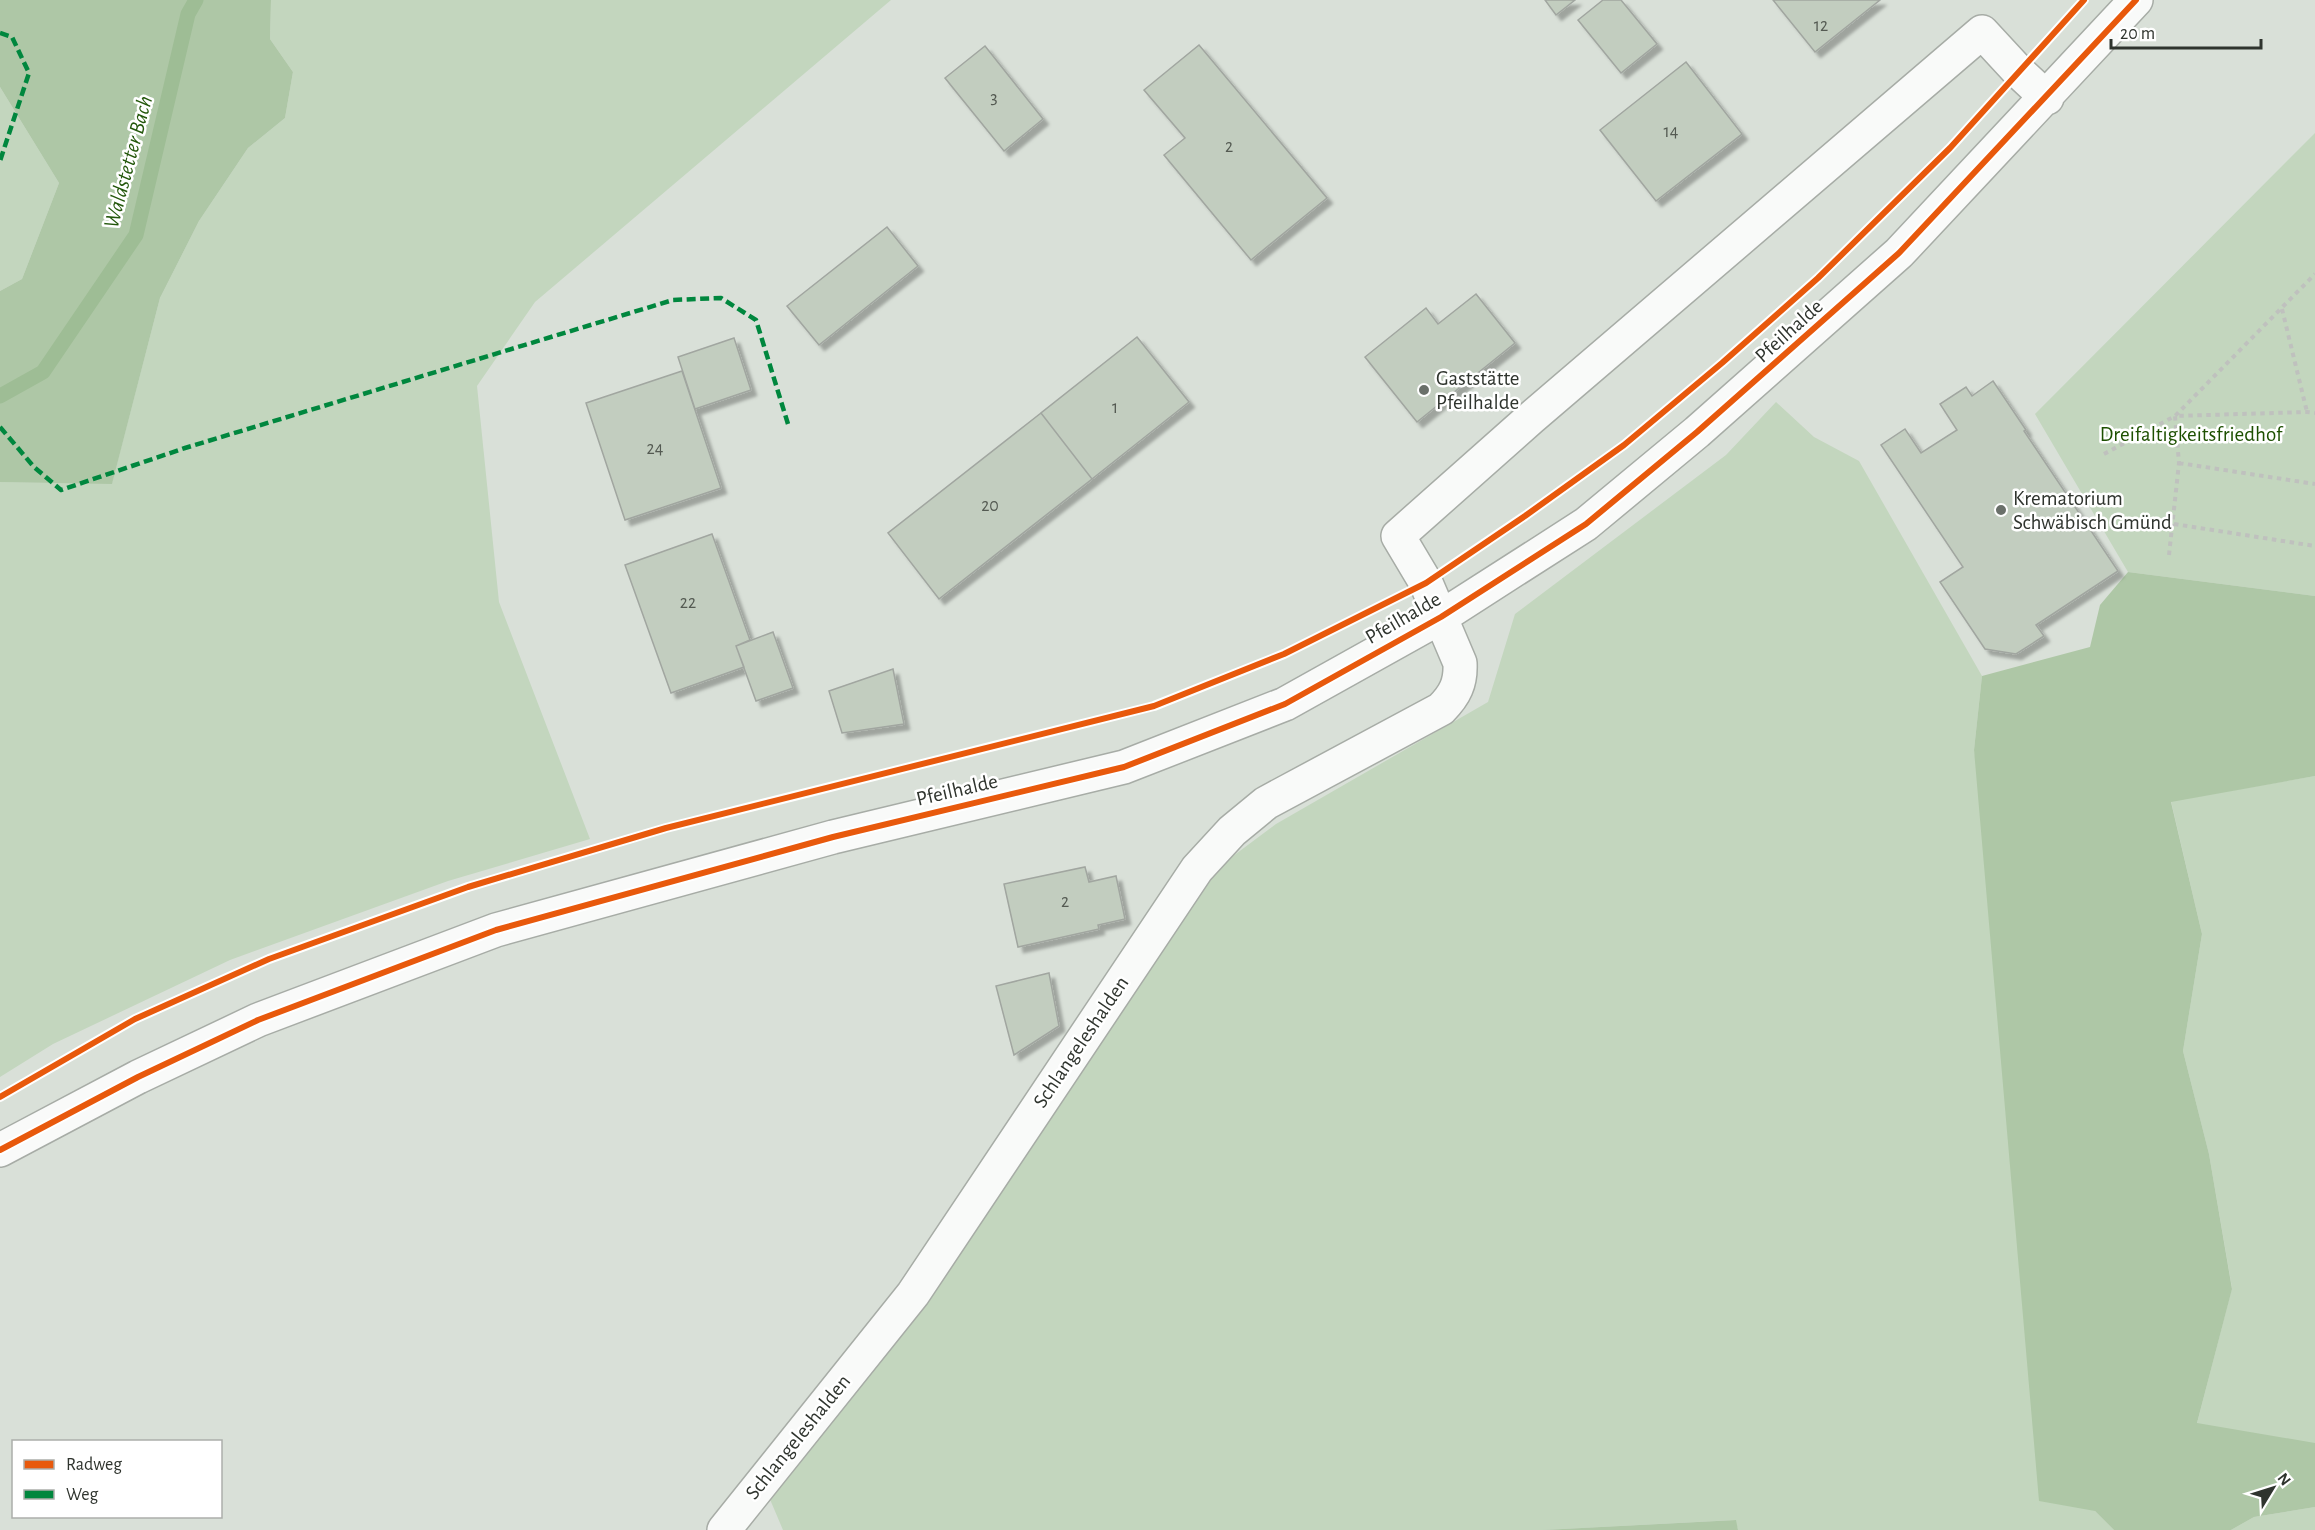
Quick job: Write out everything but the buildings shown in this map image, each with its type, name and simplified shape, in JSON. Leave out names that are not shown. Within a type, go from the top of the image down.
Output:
[{"type":"street","name":"Pfeilhalde","points":[[0,1150],[138,1077],[258,1020],[496,930],[833,837],[1124,767],[1285,704],[1441,616],[1586,524],[1698,432],[1899,253],[2136,0]]},
{"type":"street","name":"Pfeilhalde","points":[[1441,616],[1426,583],[1398,536],[1531,418],[1826,164],[1982,32],[2046,98]]},
{"type":"street","name":"Schlangeleshalden","points":[[724,1530],[913,1294],[1197,869],[1232,831],[1266,804],[1441,709],[1450,700],[1458,689],[1461,675],[1460,663],[1441,616]]},
{"type":"path","points":[[2104,454],[2175,416],[2315,274]]},
{"type":"path","points":[[2282,309],[2307,412]]},
{"type":"path","points":[[2175,416],[2315,413]]},
{"type":"path","points":[[2169,555],[2179,463],[2175,416]]},
{"type":"path","points":[[2179,463],[2315,484]]},
{"type":"path","points":[[2174,524],[2315,546]]},
{"type":"green space","points":[[0,0],[271,0],[270,39],[293,72],[285,118],[248,148],[199,221],[160,298],[112,484],[0,482],[0,291],[22,279],[59,183],[0,87]]},
{"type":"green space","points":[[271,0],[891,0],[535,302],[477,386],[499,602],[590,839],[448,881],[230,960],[53,1044],[0,1077],[0,482],[112,483],[160,298],[199,221],[248,148],[285,118],[293,72],[270,39]]},
{"type":"green space","points":[[0,87],[59,183],[22,279],[0,291]]},
{"type":"green space","name":"Dreifaltigkeitsfriedhof","points":[[2315,133],[2315,596],[2128,572],[2035,414]]},
{"type":"green space","points":[[1776,402],[1814,437],[1859,461],[1982,676],[1974,750],[2095,1511],[2114,1530],[1738,1530],[1735,1520],[1543,1530],[783,1530],[769,1497],[1217,868],[1276,824],[1488,702],[1515,614],[1726,455]]},
{"type":"green space","points":[[2128,572],[2315,596],[2315,776],[2171,802],[2202,934],[2183,1051],[2209,1154],[2232,1289],[2197,1423],[2315,1443],[2315,1507],[2254,1517],[2231,1530],[2114,1530],[2095,1511],[2039,1501],[1974,750],[1982,676],[2090,647],[2100,605]]},
{"type":"green space","points":[[2315,776],[2315,1446],[2194,1435],[2232,1288],[2209,1154],[2183,1051],[2202,934],[2171,801]]},
{"type":"green space","points":[[2315,1507],[2315,1530],[2231,1530],[2254,1517]]},
{"type":"green space","points":[[1736,1520],[1738,1530],[1543,1530]]},
{"type":"waterway","name":"Waldstetter Bach","points":[[0,396],[43,372],[136,235],[188,14],[196,0]]},
{"type":"marked path","points":[[0,33],[12,37],[29,73],[0,161]]},
{"type":"marked path","points":[[0,427],[34,467],[61,490],[185,448],[673,300],[721,298],[756,320],[788,424]]},
{"type":"cycle path","points":[[0,1097],[135,1019],[269,959],[468,887],[666,828],[1154,706],[1284,654],[1426,583],[1624,445],[1818,278],[1950,148],[2084,0]]},
{"type":"cycle path","points":[[0,1150],[138,1077],[258,1020],[496,930],[833,837],[1124,767],[1285,704],[1441,617],[1586,524],[1697,432],[1899,253],[2136,0]]},
{"type":"place","name":"Gaststätte Pfeilhalde","points":[[1424,390]]},
{"type":"place","name":"Krematorium Schwäbisch Gmünd","points":[[2001,510]]}]
